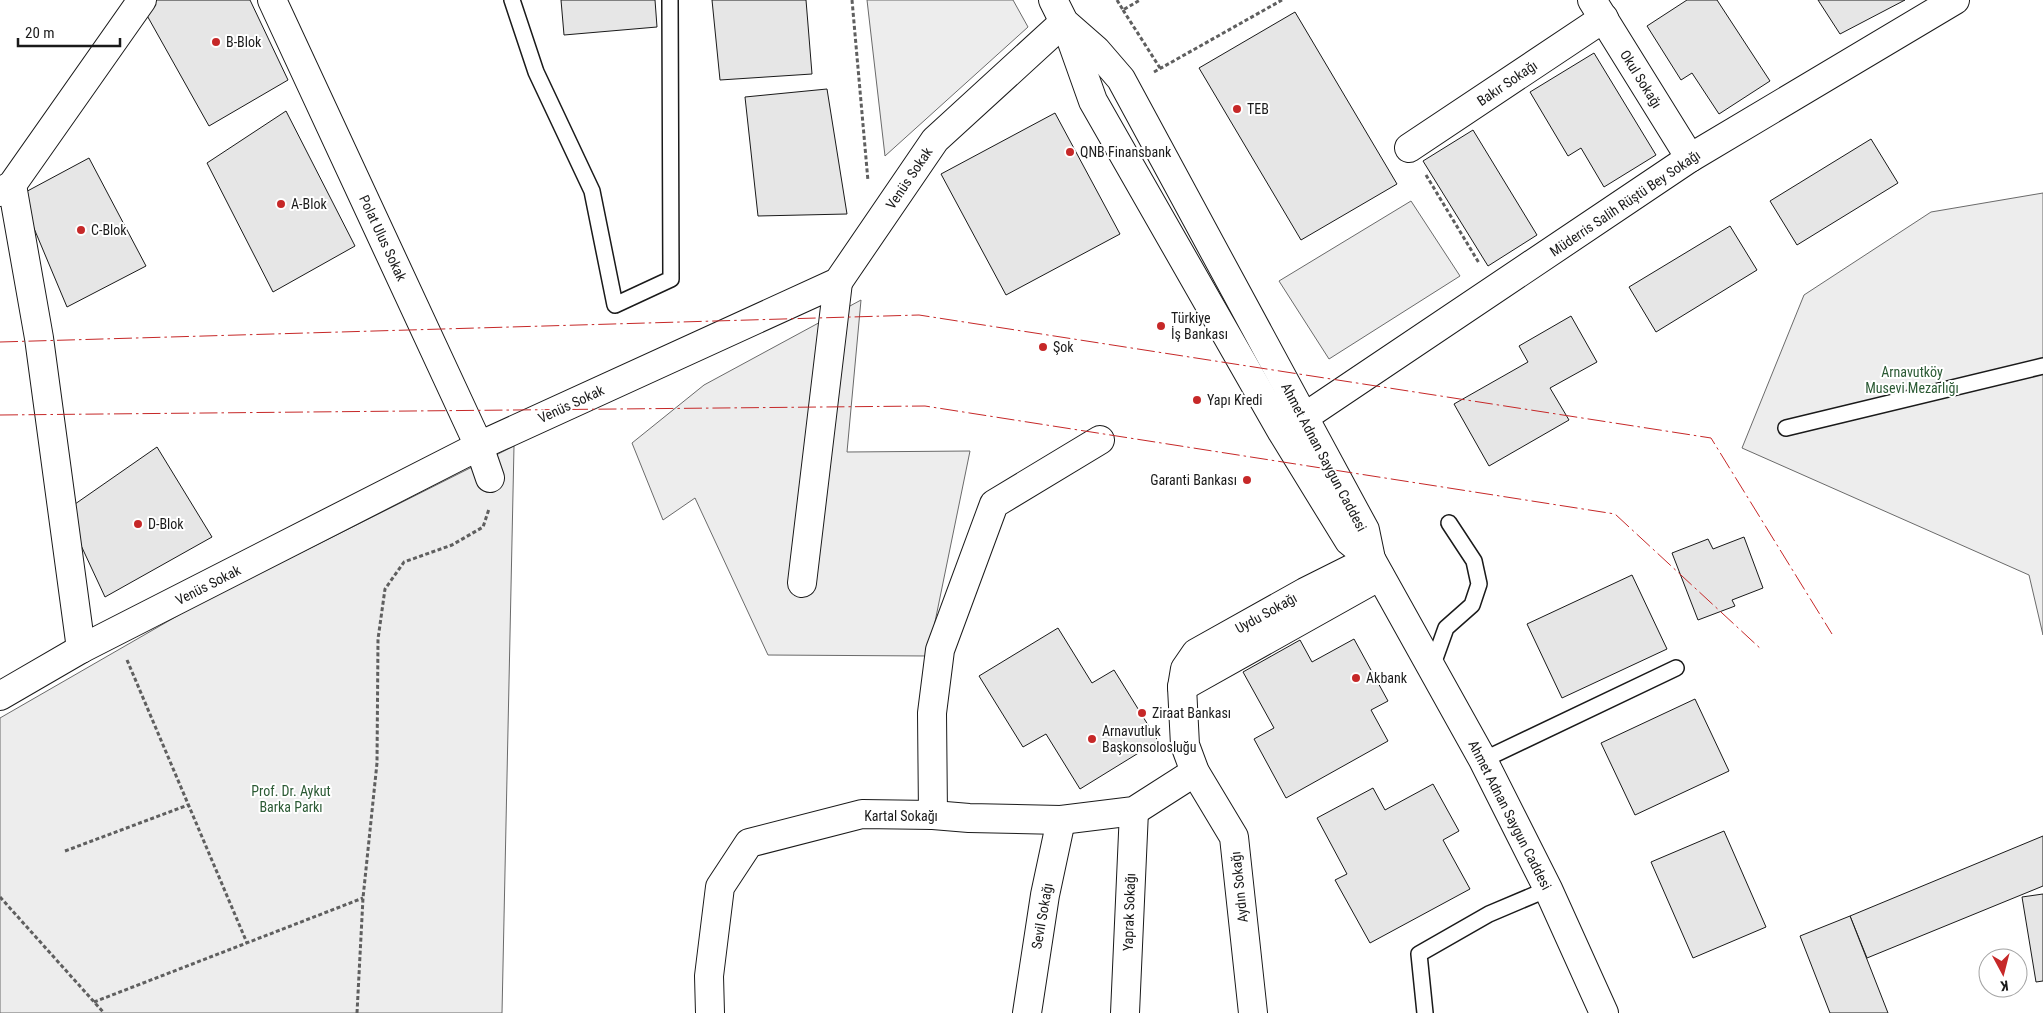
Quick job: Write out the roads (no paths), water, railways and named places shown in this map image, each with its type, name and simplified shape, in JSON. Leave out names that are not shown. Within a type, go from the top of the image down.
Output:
[{"type":"street","points":[[81,649],[39,338],[6,189],[142,0]]},
{"type":"street","name":"Polat Ulus Sokak","points":[[272,0],[478,446],[490,478]]},
{"type":"street","name":"Müderris Salih Rüştü Bey Sokağı","points":[[1292,425],[1690,158],[1955,0]]},
{"type":"street","name":"Okul Sokağı","points":[[1598,9],[1690,158]]},
{"type":"street","name":"Bakır Sokağı","points":[[1410,148],[1598,9]]},
{"type":"street","points":[[1058,11],[1093,101],[1292,425]]},
{"type":"street","name":"Venüs Sokak","points":[[0,696],[81,649],[478,446],[838,282],[935,140],[1058,11]]},
{"type":"street","name":"Ahmet Adnan Saygun Caddesi","points":[[1058,11],[1121,79],[1292,425],[1365,530],[1376,568],[1483,760],[1548,890],[1604,1013]]},
{"type":"street","points":[[802,583],[838,282]]},
{"type":"street","points":[[933,815],[932,713],[940,650],[994,504],[1100,440]]},
{"type":"street","name":"Uydu Sokağı","points":[[1195,772],[1185,744],[1182,687],[1185,669],[1196,653],[1305,592],[1376,568]]},
{"type":"street","name":"Kartal Sokağı","points":[[710,1013],[709,976],[720,887],[749,842],[862,814],[1060,820],[1134,811],[1195,772]]},
{"type":"street","name":"Aydın Sokağı","points":[[1195,772],[1234,837],[1253,1013]]},
{"type":"street","name":"Yaprak Sokağı","points":[[1125,1013],[1134,811]]},
{"type":"street","name":"Sevil Sokağı","points":[[1027,1013],[1060,820]]},
{"type":"lane","points":[[512,0],[536,72],[592,191],[615,305],[671,279],[670,0]]},
{"type":"lane","points":[[1786,428],[2043,366]]},
{"type":"lane","points":[[1432,667],[1446,628],[1472,605],[1479,584],[1474,561],[1449,523]]},
{"type":"lane","points":[[1483,760],[1676,668]]},
{"type":"lane","points":[[1425,1013],[1419,954],[1489,914],[1548,890]]},
{"type":"place","name":"B-Blok","points":[[216,42]]},
{"type":"place","name":"TEB","points":[[1237,109]]},
{"type":"place","name":"QNB Finansbank","points":[[1070,152]]},
{"type":"place","name":"A-Blok","points":[[281,204]]},
{"type":"place","name":"C-Blok","points":[[81,230]]},
{"type":"place","name":"Türkiye İş Bankası","points":[[1161,326]]},
{"type":"place","name":"Şok","points":[[1043,347]]},
{"type":"place","name":"Yapı Kredi","points":[[1197,400]]},
{"type":"place","name":"Garanti Bankası","points":[[1247,480]]},
{"type":"place","name":"D-Blok","points":[[138,524]]},
{"type":"place","name":"Akbank","points":[[1356,678]]},
{"type":"place","name":"Ziraat Bankası","points":[[1142,713]]},
{"type":"place","name":"Arnavutluk Başkonsolosluğu","points":[[1092,739]]},
{"type":"park label","name":"Arnavutköy Musevi Mezarlığı","points":[[1912,380]]},
{"type":"park label","name":"Prof. Dr. Aykut Barka Parkı","points":[[291,800]]}]
